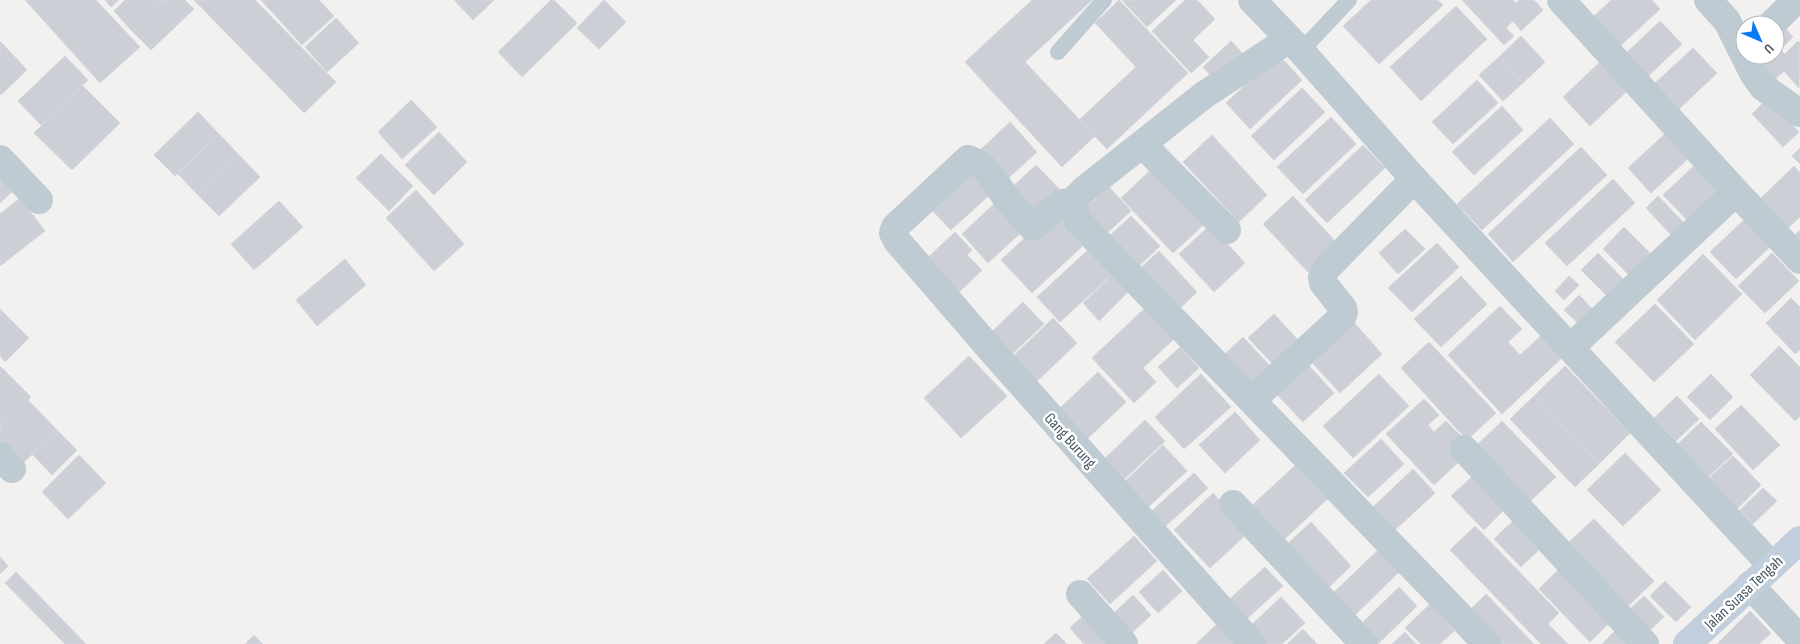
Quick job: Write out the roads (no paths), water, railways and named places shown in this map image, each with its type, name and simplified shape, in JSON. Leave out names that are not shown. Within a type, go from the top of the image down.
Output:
[{"type":"street","points":[[1252,0],[1772,566]]},
{"type":"street","points":[[1561,0],[1800,260]]},
{"type":"street","points":[[1708,0],[1728,20],[1735,34]]},
{"type":"street","points":[[1781,15],[1796,0]]},
{"type":"street","points":[[1295,45],[1204,95],[1085,188],[1072,202],[1078,220],[1488,644]]},
{"type":"street","points":[[1749,65],[1752,73],[1763,87],[1800,113]]},
{"type":"street","points":[[1142,144],[1227,230]]},
{"type":"street","name":"Gang Burung","points":[[1072,202],[1062,202],[1032,227],[1004,195],[980,163],[968,159],[895,227],[893,233],[910,257],[991,350],[1252,644]]},
{"type":"street","points":[[0,160],[39,200]]},
{"type":"street","points":[[1252,400],[1342,317],[1344,308],[1323,283],[1322,277],[1326,269],[1414,178]]},
{"type":"street","points":[[1571,347],[1736,192]]},
{"type":"street","points":[[1464,449],[1645,644]]},
{"type":"street","points":[[1233,504],[1364,644]]},
{"type":"street","name":"Jalan Suasa Tengah","points":[[1687,644],[1800,540]]},
{"type":"street","points":[[1750,585],[1800,639]]},
{"type":"street","points":[[1080,594],[1124,644]]},
{"type":"lane","points":[[1058,52],[1104,0]]},
{"type":"lane","points":[[1295,45],[1349,0]]}]
